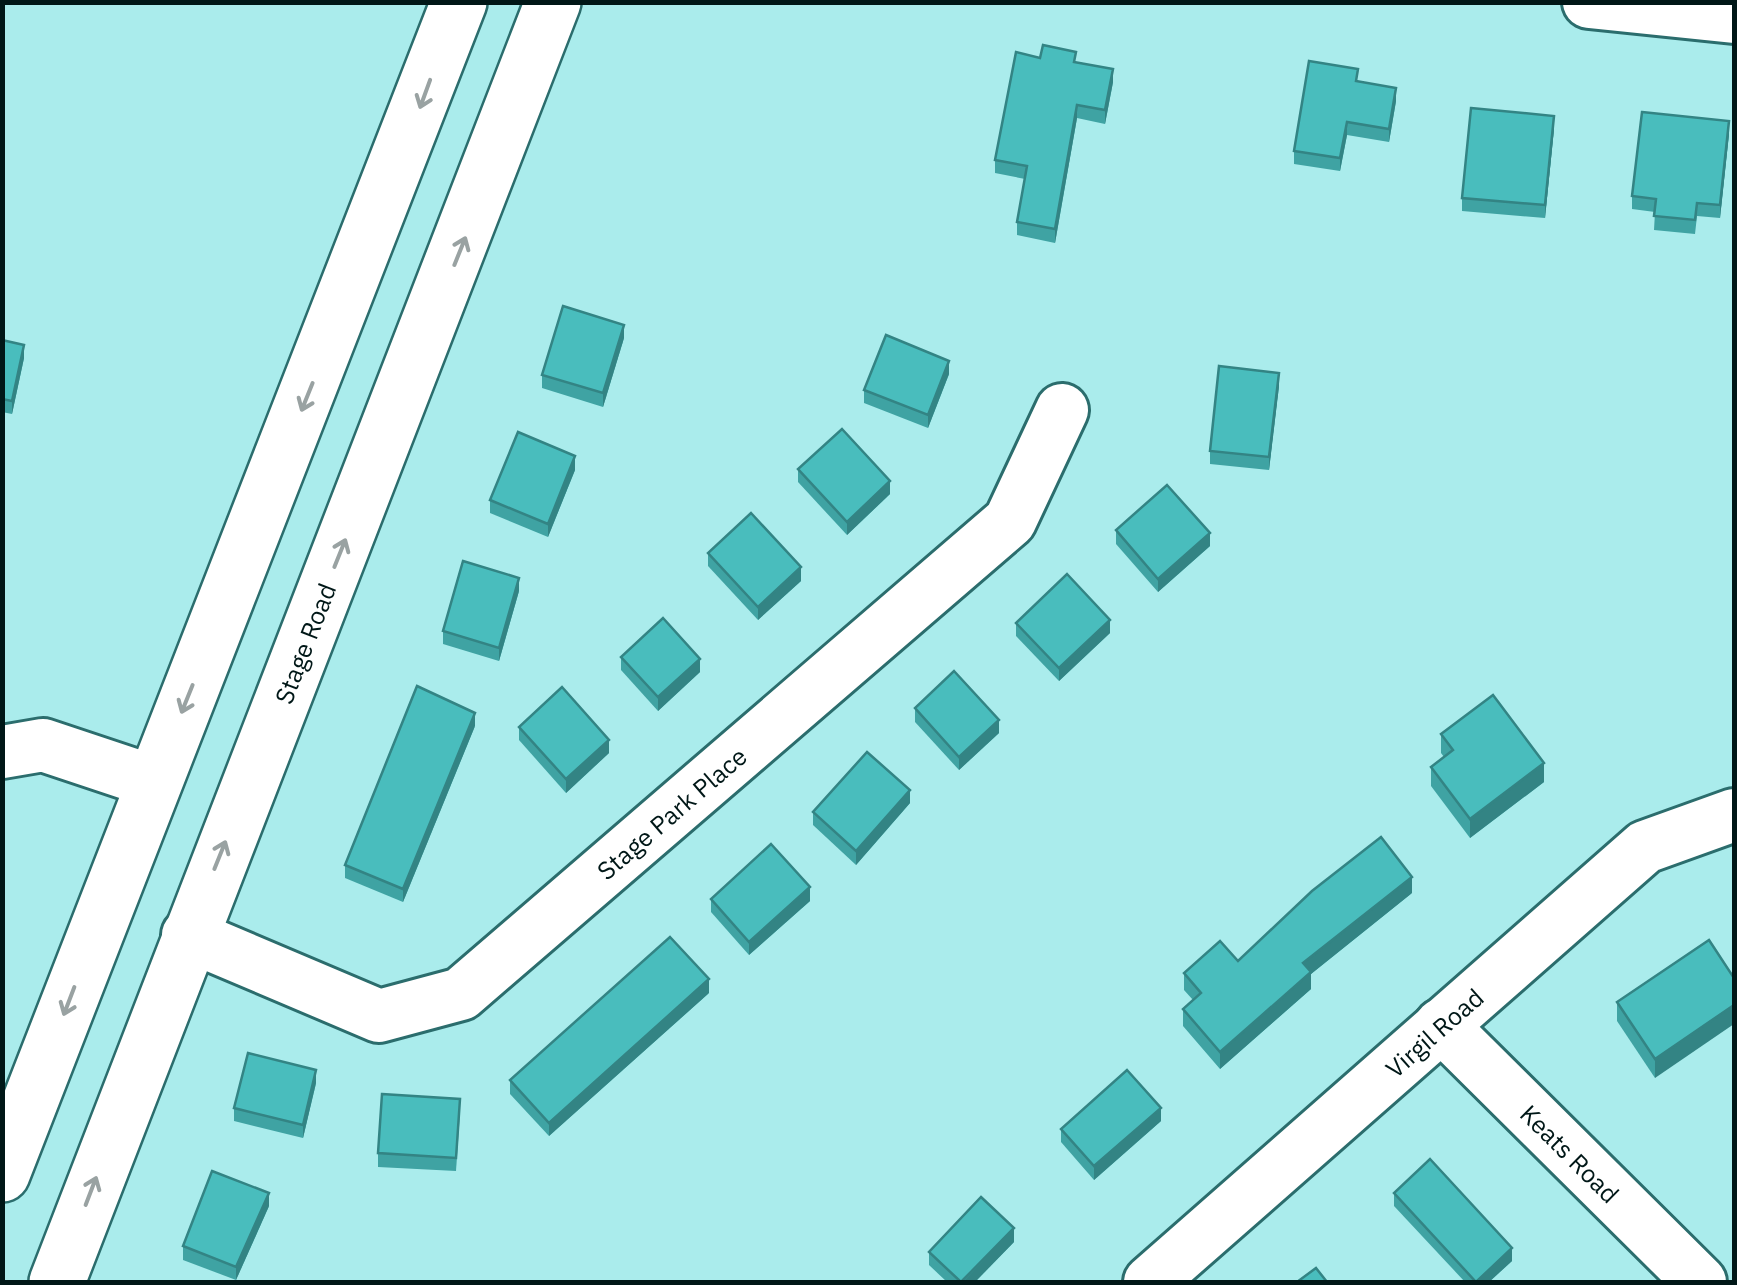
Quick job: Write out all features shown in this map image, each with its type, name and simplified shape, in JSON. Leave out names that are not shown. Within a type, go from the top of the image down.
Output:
[{"type":"main road","points":[[2,1174],[459,2]]},
{"type":"main road","name":"Stage Road","points":[[57,1282],[188,935],[485,188],[554,2]]},
{"type":"street","points":[[1589,2],[1734,17]]},
{"type":"street","name":"Stage Park Place","points":[[188,935],[379,1016],[461,994],[1010,522],[1062,410]]},
{"type":"street","points":[[2,752],[42,745],[154,782]]},
{"type":"street","name":"Virgil Road","points":[[1150,1282],[1645,846],[1734,816]]},
{"type":"street","name":"Keats Road","points":[[1441,1025],[1700,1282]]},
{"type":"building","points":[[1043,45],[1076,52],[1074,62],[1113,69],[1105,110],[1077,105],[1055,229],[1017,222],[1027,166],[995,160],[1016,52],[1040,58]]},
{"type":"building","points":[[1309,61],[1358,69],[1356,81],[1396,88],[1389,129],[1347,122],[1340,158],[1294,151]]},
{"type":"building","points":[[1471,108],[1554,116],[1545,205],[1462,198]]},
{"type":"building","points":[[1642,112],[1729,121],[1720,205],[1697,203],[1695,220],[1654,216],[1656,199],[1632,196]]},
{"type":"building","points":[[563,306],[624,325],[603,393],[542,375]]},
{"type":"building","points":[[886,335],[949,361],[928,415],[864,390]]},
{"type":"building","points":[[2,340],[24,345],[12,401],[2,399]]},
{"type":"building","points":[[1219,366],[1279,373],[1269,457],[1210,451]]},
{"type":"building","points":[[842,429],[890,481],[847,522],[798,469]]},
{"type":"building","points":[[518,432],[575,456],[548,524],[490,500]]},
{"type":"building","points":[[1167,485],[1210,533],[1158,579],[1116,530]]},
{"type":"building","points":[[751,513],[801,567],[758,607],[708,553]]},
{"type":"building","points":[[463,561],[519,578],[499,648],[443,631]]},
{"type":"building","points":[[1067,574],[1110,620],[1059,668],[1016,623]]},
{"type":"building","points":[[663,618],[700,659],[658,697],[621,657]]},
{"type":"building","points":[[954,671],[999,720],[959,757],[915,708]]},
{"type":"building","points":[[417,686],[475,713],[403,889],[345,865]]},
{"type":"building","points":[[562,687],[609,740],[566,779],[519,727]]},
{"type":"building","points":[[1493,695],[1544,763],[1470,819],[1431,767],[1453,750],[1441,734]]},
{"type":"building","points":[[867,752],[910,790],[856,851],[813,812]]},
{"type":"building","points":[[1381,837],[1412,877],[1303,963],[1311,972],[1220,1052],[1183,1009],[1201,993],[1184,973],[1220,941],[1238,961],[1312,891]]},
{"type":"building","points":[[771,844],[810,887],[749,942],[711,899]]},
{"type":"building","points":[[670,937],[709,979],[549,1123],[510,1080]]},
{"type":"building","points":[[1709,940],[1734,978],[1734,1005],[1655,1059],[1617,1002]]},
{"type":"building","points":[[248,1053],[316,1070],[303,1125],[234,1108]]},
{"type":"building","points":[[1127,1070],[1161,1108],[1094,1166],[1061,1129]]},
{"type":"building","points":[[382,1094],[460,1099],[456,1158],[378,1153]]},
{"type":"building","points":[[1430,1159],[1512,1248],[1476,1282],[1394,1193]]},
{"type":"building","points":[[212,1171],[269,1193],[236,1267],[183,1246]]},
{"type":"building","points":[[981,1197],[1014,1228],[961,1282],[929,1252]]},
{"type":"building","points":[[1316,1268],[1327,1282],[1297,1282]]}]
